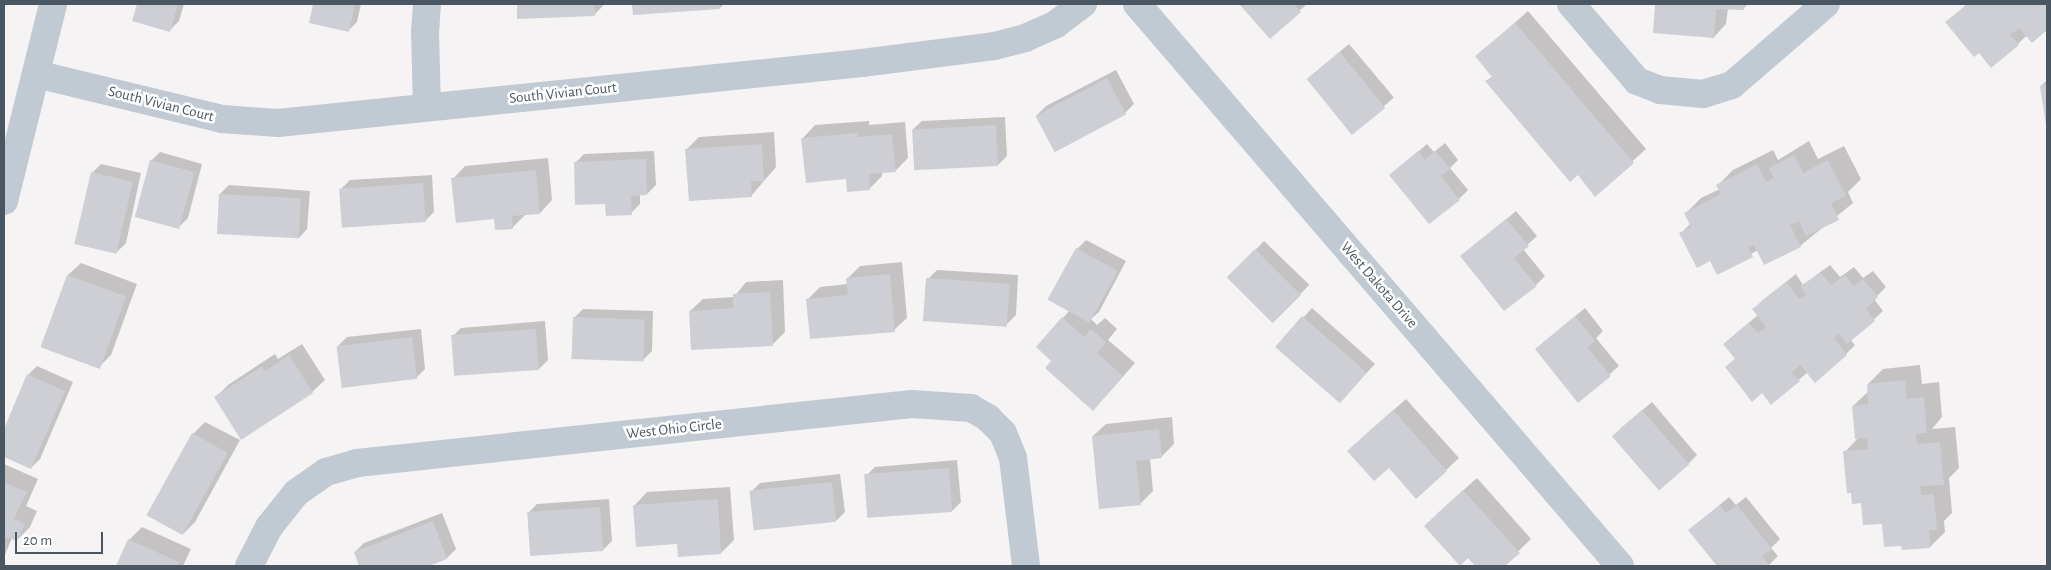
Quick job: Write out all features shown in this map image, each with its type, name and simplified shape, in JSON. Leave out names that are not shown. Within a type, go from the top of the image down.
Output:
[{"type":"street","points":[[4,201],[53,4]]},
{"type":"street","points":[[427,4],[425,32],[427,107]]},
{"type":"street","name":"South Vivian Court","points":[[36,74],[222,120],[250,122],[314,121],[427,107],[862,63],[994,46],[1025,38],[1056,24],[1083,4]]},
{"type":"street","name":"West Dakota Drive","points":[[1137,4],[1620,566]]},
{"type":"street","points":[[1571,4],[1637,81],[1660,90],[1703,94],[1732,85],[1826,4]]},
{"type":"street","name":"West Ohio Circle","points":[[250,566],[269,527],[296,493],[326,472],[357,463],[912,404],[971,408],[988,418],[1003,433],[1013,458],[1026,566]]},
{"type":"building","points":[[137,4],[178,4],[170,32],[132,21]]},
{"type":"building","points":[[313,4],[355,4],[349,32],[309,23]]},
{"type":"building","points":[[517,4],[594,4],[595,16],[517,19]]},
{"type":"building","points":[[632,4],[720,4],[720,9],[633,15]]},
{"type":"building","points":[[1239,4],[1293,4],[1301,12],[1270,39]]},
{"type":"building","points":[[1655,4],[1745,4],[1744,10],[1716,9],[1714,38],[1653,33]]},
{"type":"building","points":[[1968,4],[2047,4],[2047,30],[2032,43],[2019,28],[2010,35],[2019,45],[1991,68],[1979,53],[1974,57],[1945,22]]},
{"type":"building","points":[[1515,23],[1634,163],[1595,197],[1578,175],[1570,182],[1485,81],[1492,77],[1475,56]]},
{"type":"building","points":[[1340,52],[1385,108],[1352,135],[1307,79]]},
{"type":"building","points":[[1107,78],[1126,114],[1055,152],[1035,116]]},
{"type":"building","points":[[2047,85],[2047,125],[2046,125],[2040,86]]},
{"type":"building","points":[[996,125],[998,166],[914,170],[912,129]]},
{"type":"building","points":[[857,133],[857,137],[892,134],[896,172],[869,174],[870,190],[847,192],[846,179],[806,183],[801,138]]},
{"type":"building","points":[[762,144],[764,181],[751,181],[752,197],[689,201],[685,149]]},
{"type":"building","points":[[1418,151],[1425,160],[1435,151],[1450,169],[1441,176],[1460,200],[1429,224],[1389,175]]},
{"type":"building","points":[[1794,155],[1803,173],[1828,160],[1846,196],[1831,203],[1839,220],[1806,236],[1799,221],[1790,225],[1801,247],[1764,265],[1754,245],[1748,247],[1753,257],[1717,275],[1710,261],[1697,268],[1679,233],[1691,227],[1684,213],[1721,194],[1716,185],[1757,164],[1766,182],[1774,178],[1769,168]]},
{"type":"building","points":[[646,159],[647,195],[631,196],[632,215],[606,216],[605,204],[575,205],[574,162]]},
{"type":"building","points":[[150,160],[194,172],[179,229],[135,217]]},
{"type":"building","points":[[536,170],[540,214],[512,216],[513,229],[495,230],[494,219],[456,223],[451,178]]},
{"type":"building","points":[[91,172],[133,182],[116,254],[74,244]]},
{"type":"building","points":[[423,183],[426,222],[342,228],[339,189]]},
{"type":"building","points":[[219,194],[301,198],[299,238],[217,234]]},
{"type":"building","points":[[1506,219],[1529,246],[1514,258],[1537,286],[1504,311],[1460,256]]},
{"type":"building","points":[[1076,248],[1118,271],[1089,323],[1047,300]]},
{"type":"building","points":[[1255,249],[1301,295],[1273,323],[1227,277]]},
{"type":"building","points":[[1821,273],[1831,285],[1845,275],[1854,286],[1863,279],[1878,297],[1866,309],[1875,321],[1847,344],[1839,334],[1834,338],[1847,355],[1815,383],[1800,365],[1792,373],[1800,381],[1771,405],[1762,393],[1752,402],[1725,367],[1735,359],[1723,344],[1749,323],[1758,333],[1766,327],[1752,309],[1787,282],[1799,299],[1806,295],[1800,286]]},
{"type":"building","points":[[890,274],[895,332],[810,339],[806,299],[848,295],[846,278]]},
{"type":"building","points":[[67,275],[126,297],[100,369],[41,347]]},
{"type":"building","points":[[926,278],[1010,284],[1007,327],[923,321]]},
{"type":"building","points":[[770,292],[773,346],[691,350],[689,311],[733,308],[733,294]]},
{"type":"building","points":[[1302,316],[1367,372],[1340,403],[1275,347]]},
{"type":"building","points":[[1575,316],[1595,341],[1587,347],[1611,376],[1578,403],[1535,349]]},
{"type":"building","points":[[573,317],[645,320],[643,361],[572,359]]},
{"type":"building","points":[[1062,317],[1084,337],[1091,329],[1106,342],[1097,353],[1123,376],[1093,411],[1045,368],[1051,361],[1036,347]]},
{"type":"building","points":[[536,329],[539,370],[454,376],[451,335]]},
{"type":"building","points":[[412,337],[417,379],[342,388],[337,346]]},
{"type":"building","points":[[289,355],[313,393],[241,440],[214,397],[262,366],[265,371]]},
{"type":"building","points":[[27,374],[65,391],[31,469],[4,457],[4,429]]},
{"type":"building","points":[[1905,380],[1907,399],[1924,397],[1927,433],[1916,434],[1917,444],[1940,442],[1944,485],[1920,486],[1921,495],[1934,494],[1937,530],[1929,530],[1930,548],[1902,550],[1901,546],[1884,547],[1882,524],[1863,525],[1861,503],[1852,504],[1851,493],[1847,493],[1843,451],[1868,449],[1867,438],[1855,439],[1852,406],[1868,404],[1867,384]]},
{"type":"building","points":[[1393,410],[1447,471],[1416,499],[1389,468],[1374,481],[1347,451]]},
{"type":"building","points":[[1642,410],[1689,464],[1659,491],[1612,436]]},
{"type":"building","points":[[1159,429],[1162,458],[1136,461],[1141,505],[1099,509],[1092,436]]},
{"type":"building","points":[[192,433],[228,453],[182,535],[146,515]]},
{"type":"building","points":[[949,468],[952,512],[867,518],[864,474]]},
{"type":"building","points":[[4,482],[27,492],[14,519],[25,524],[17,541],[6,537],[4,543]]},
{"type":"building","points":[[832,482],[836,522],[754,530],[749,491]]},
{"type":"building","points":[[1463,490],[1520,553],[1505,566],[1475,566],[1468,558],[1460,566],[1424,526]]},
{"type":"building","points":[[718,499],[721,554],[678,557],[677,544],[636,547],[633,505]]},
{"type":"building","points":[[1720,505],[1726,513],[1737,505],[1772,549],[1762,556],[1770,566],[1717,566],[1688,530]]},
{"type":"building","points":[[600,507],[603,551],[530,556],[527,512]]},
{"type":"building","points":[[433,521],[447,559],[429,566],[359,566],[354,552]]},
{"type":"building","points":[[128,539],[179,562],[177,566],[116,566]]}]
